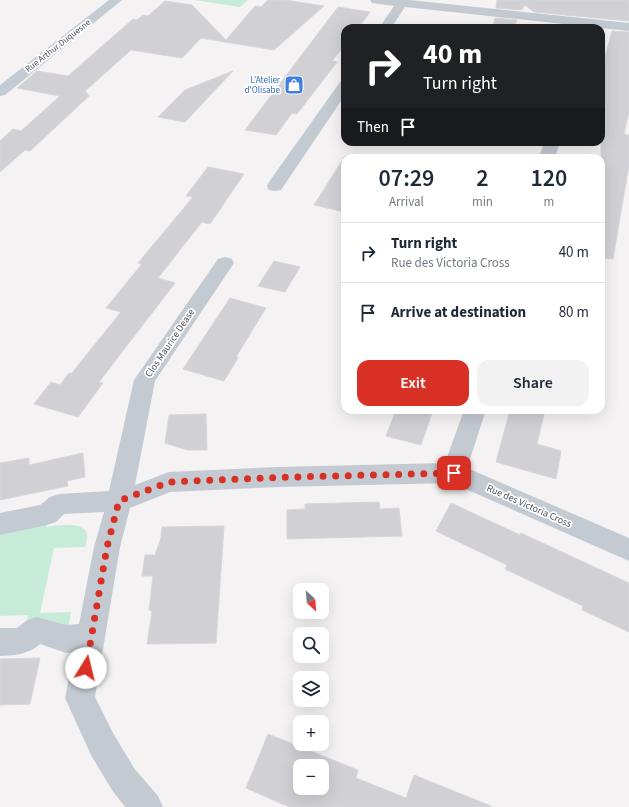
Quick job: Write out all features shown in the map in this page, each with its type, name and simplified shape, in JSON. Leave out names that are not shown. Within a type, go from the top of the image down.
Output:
[{"type":"main road","name":"Rue Arthur Duquesne","points":[[0,92],[116,0]]},
{"type":"street","points":[[376,0],[578,24]]},
{"type":"street","points":[[388,24],[402,3]]},
{"type":"street","points":[[605,26],[629,27]]},
{"type":"street","points":[[275,186],[341,91]]},
{"type":"street","name":"Clos Maurice Dease","points":[[119,501],[145,380],[225,263]]},
{"type":"street","points":[[454,473],[474,414]]},
{"type":"street","name":"Rue des Victoria Cross","points":[[0,524],[47,514],[59,504],[119,501],[169,482],[285,477],[454,473],[629,550]]},
{"type":"street","points":[[119,501],[107,547],[80,698],[102,744],[123,779],[147,807]]},
{"type":"street","points":[[0,642],[22,641],[36,630],[66,639],[90,637]]},
{"type":"green space","points":[[194,0],[248,0],[240,7]]},
{"type":"green space","points":[[47,514],[47,527],[61,525],[76,526],[82,528],[86,532],[87,538],[85,547],[54,548],[40,613],[71,612],[66,639],[22,641],[28,615],[0,616],[0,524]]},
{"type":"building","points":[[268,0],[285,0],[324,6],[274,50],[201,38],[182,58],[131,50],[85,91],[89,96],[30,151],[25,150],[0,172],[0,141],[13,129],[21,131],[60,96],[17,88],[37,71],[68,76],[133,19],[137,20],[143,15],[148,16],[165,1],[192,5],[226,40],[255,6],[261,7]]},
{"type":"building","points":[[497,0],[629,0],[629,21],[534,12],[525,5],[522,10],[496,8]]},
{"type":"building","points":[[338,7],[370,12],[361,24],[341,24],[341,50],[332,61],[337,62],[297,114],[292,113],[276,135],[245,130]]},
{"type":"building","points":[[495,18],[517,20],[515,24],[494,24]]},
{"type":"building","points":[[612,31],[629,32],[629,111],[624,134],[629,135],[629,165],[613,259],[605,258],[605,154],[601,154],[601,146],[605,146],[605,57]]},
{"type":"building","points":[[233,71],[185,122],[158,117],[185,90]]},
{"type":"building","points":[[341,162],[341,211],[314,205]]},
{"type":"building","points":[[208,167],[244,174],[210,224],[202,222],[158,278],[175,283],[99,382],[103,383],[78,417],[34,404],[51,382],[60,385],[69,373],[71,374],[121,312],[106,308],[142,264],[138,263],[193,197],[186,196]]},
{"type":"building","points":[[274,261],[300,267],[285,292],[258,286]]},
{"type":"building","points":[[230,298],[266,308],[236,357],[238,358],[224,381],[183,369]]},
{"type":"building","points":[[206,414],[207,450],[187,450],[165,443],[169,415]]},
{"type":"building","points":[[394,414],[432,414],[421,445],[386,436]]},
{"type":"building","points":[[509,414],[544,414],[537,444],[561,451],[556,479],[496,462]]},
{"type":"building","points":[[83,453],[85,477],[67,481],[68,486],[0,500],[0,463],[29,458],[29,465]]},
{"type":"building","points":[[379,502],[380,509],[399,508],[402,536],[287,539],[287,510],[305,509],[305,504]]},
{"type":"building","points":[[451,503],[520,535],[521,533],[629,583],[629,632],[582,610],[583,606],[505,569],[507,565],[436,531]]},
{"type":"building","points":[[224,526],[216,643],[147,644],[152,611],[149,610],[153,576],[142,576],[145,555],[155,555],[161,538],[162,527]]},
{"type":"building","points":[[40,658],[30,704],[0,705],[0,659]]},
{"type":"building","points":[[268,734],[293,744],[293,751],[310,751],[358,770],[356,778],[406,798],[414,775],[491,806],[491,807],[289,807],[246,788]]},
{"type":"place","name":"L'Atelier d'Olisabe","points":[[294,85]]},
{"type":"route","points":[[86,668],[107,547],[119,501],[169,482],[454,473]]}]
